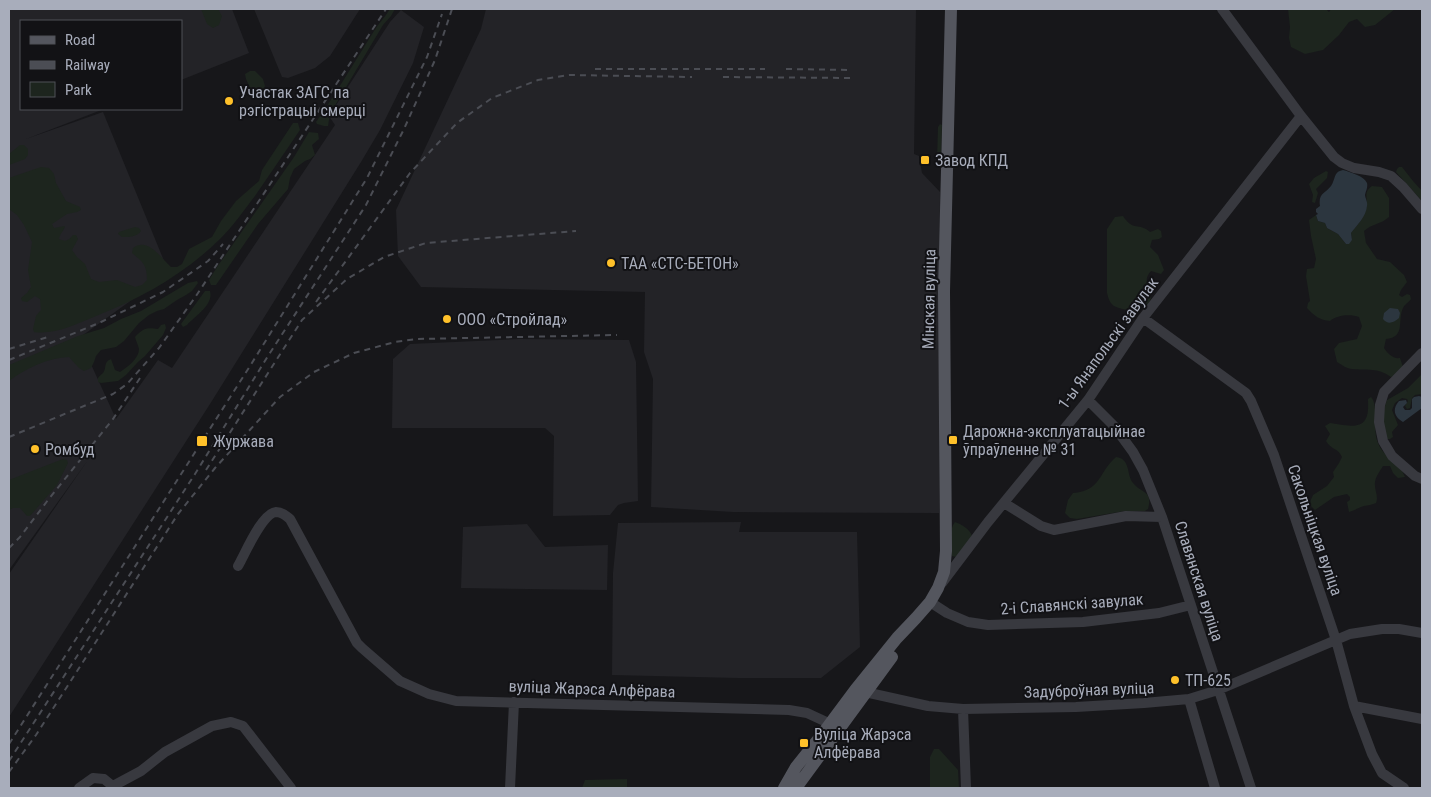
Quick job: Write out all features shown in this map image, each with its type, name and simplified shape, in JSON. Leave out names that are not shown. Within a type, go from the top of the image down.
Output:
[{"type":"main road","name":"Мінская вуліца","points":[[835,726],[860,691],[890,659],[916,618],[930,602],[944,572],[946,551],[944,291],[951,9]]},
{"type":"main road","points":[[784,788],[796,767],[820,737],[835,726]]},
{"type":"main road","points":[[796,788],[835,726]]},
{"type":"street","points":[[1222,9],[1301,116],[1334,157],[1354,168],[1391,176],[1422,209]]},
{"type":"street","name":"1-ы Янапольскі завулак","points":[[938,588],[1088,400],[1143,318],[1301,116]]},
{"type":"street","name":"Сакольніцкая вуліца","points":[[1143,318],[1246,393],[1252,401],[1274,455],[1336,640],[1354,706],[1372,754],[1382,773],[1404,788]]},
{"type":"street","points":[[1422,353],[1384,392],[1380,405],[1379,422],[1383,441],[1392,456],[1415,476],[1422,478]]},
{"type":"street","name":"Славянская вуліца","points":[[1088,400],[1114,426],[1133,452],[1143,470],[1162,517],[1251,788]]},
{"type":"street","points":[[1004,503],[1041,526],[1054,530],[1126,516],[1162,517]]},
{"type":"street","name":"вуліца Жарэса Алфёрава","points":[[238,566],[261,523],[268,515],[275,512],[283,513],[290,519],[357,643],[400,681],[429,694],[456,701],[789,710],[807,713],[835,726]]},
{"type":"street","name":"2-і Славянскі завулак","points":[[930,602],[968,622],[988,625],[1083,622],[1159,613],[1191,605]]},
{"type":"street","name":"Задуброўная вуліца","points":[[860,691],[928,706],[964,708],[1076,707],[1144,703],[1189,698],[1218,690],[1350,634],[1399,629],[1422,633]]},
{"type":"street","points":[[1189,698],[1215,788]]},
{"type":"street","points":[[510,788],[514,702]]},
{"type":"street","points":[[1354,706],[1422,719]]},
{"type":"street","points":[[964,708],[966,788]]},
{"type":"street","points":[[79,788],[93,778],[104,779],[114,787],[141,771],[165,752],[212,726],[230,722],[243,726],[291,788]]},
{"type":"shaded area","points":[[9,9],[232,9],[249,53],[182,80],[182,20],[20,20],[20,110],[101,110],[26,139],[103,112],[169,273],[79,338],[116,419],[158,360],[172,368],[335,125],[329,116],[390,22],[401,10],[424,27],[413,63],[380,130],[210,404],[9,717],[9,574],[88,460],[9,570]]},
{"type":"shaded area","points":[[254,9],[360,9],[330,56],[315,68],[288,78],[282,77]]},
{"type":"shaded area","name":"Завод КПД","points":[[486,9],[916,9],[914,154],[919,156],[922,173],[940,192],[939,513],[733,512],[651,507],[653,379],[644,352],[645,292],[421,287],[398,256],[396,210],[481,29]]},
{"type":"shaded area","points":[[1343,170],[1360,176],[1367,183],[1365,214],[1351,233],[1352,240],[1349,244],[1346,244],[1338,234],[1327,228],[1325,223],[1318,221],[1316,215],[1318,214],[1316,209],[1320,206],[1321,196],[1331,186],[1336,174]]},
{"type":"shaded area","points":[[1390,308],[1398,309],[1400,313],[1399,318],[1389,323],[1383,319],[1384,313]]},
{"type":"shaded area","points":[[519,339],[629,340],[636,362],[638,501],[618,505],[610,515],[553,516],[554,436],[545,428],[392,428],[393,359],[410,344]]},
{"type":"shaded area","points":[[1419,396],[1422,397],[1422,408],[1403,422],[1400,420],[1395,413],[1399,401],[1406,400],[1407,403],[1403,407],[1405,410],[1410,410],[1412,408],[1412,399]]},
{"type":"shaded area","points":[[741,522],[739,532],[857,532],[860,647],[821,678],[612,675],[613,573],[618,523]]},
{"type":"shaded area","points":[[527,524],[545,547],[608,545],[607,590],[461,588],[463,527]]},
{"type":"green space","points":[[201,9],[218,9],[222,16],[219,25],[213,28],[207,24]]},
{"type":"green space","points":[[390,9],[395,9],[383,25],[330,114],[328,126],[317,124],[316,122]]},
{"type":"green space","points":[[1288,9],[1326,9],[1329,12],[1331,9],[1395,9],[1375,25],[1365,27],[1357,19],[1349,22],[1339,35],[1323,50],[1305,54],[1291,47]]},
{"type":"green space","points":[[255,71],[263,79],[265,86],[263,90],[258,92],[251,90],[245,74]]},
{"type":"green space","points":[[293,123],[298,123],[300,130],[235,223],[207,251],[147,293],[113,309],[65,328],[42,333],[34,332],[36,316],[41,310],[40,299],[35,296],[27,302],[22,301],[21,298],[31,287],[28,270],[32,242],[24,225],[17,215],[9,209],[9,178],[41,167],[49,168],[54,174],[56,183],[66,201],[80,207],[81,210],[67,214],[52,224],[54,228],[65,226],[59,239],[67,240],[76,235],[78,239],[72,250],[85,264],[91,279],[99,282],[117,280],[135,287],[142,285],[147,280],[147,275],[144,264],[132,253],[133,248],[138,245],[149,247],[171,267],[177,267],[182,264],[189,249],[212,237],[236,201],[259,181],[262,170]]},
{"type":"green space","points":[[940,124],[942,125],[941,162],[939,163],[937,160],[938,127]]},
{"type":"green space","points":[[309,132],[318,133],[319,139],[312,145],[315,155],[294,169],[288,189],[258,224],[216,285],[211,285],[209,280],[217,267],[294,157]]},
{"type":"green space","points":[[20,145],[24,145],[28,149],[28,155],[25,159],[9,165],[9,154]]},
{"type":"green space","points":[[1399,167],[1402,167],[1422,191],[1422,201],[1396,172]]},
{"type":"green space","points":[[1326,171],[1328,172],[1327,178],[1316,189],[1318,193],[1315,203],[1312,202],[1313,195],[1309,184],[1314,178]]},
{"type":"green space","points":[[1372,186],[1382,187],[1389,198],[1389,217],[1364,231],[1366,243],[1377,259],[1390,262],[1404,275],[1407,282],[1399,295],[1402,297],[1407,294],[1410,295],[1411,299],[1404,306],[1401,313],[1399,332],[1392,338],[1386,339],[1384,348],[1391,356],[1400,358],[1403,367],[1397,375],[1391,377],[1376,371],[1348,368],[1337,362],[1334,349],[1339,343],[1357,339],[1362,326],[1359,317],[1336,317],[1330,321],[1317,317],[1307,308],[1310,301],[1306,276],[1307,269],[1314,268],[1316,259],[1309,220],[1316,215],[1318,221],[1325,223],[1327,228],[1338,234],[1346,244],[1352,240],[1351,233],[1364,215],[1367,205],[1366,194]]},
{"type":"green space","points":[[1123,216],[1130,224],[1150,232],[1158,229],[1161,231],[1162,237],[1152,240],[1150,247],[1158,255],[1164,270],[1161,274],[1151,271],[1148,275],[1147,281],[1151,293],[1150,302],[1143,309],[1139,310],[1129,310],[1114,306],[1107,293],[1107,229],[1115,217]]},
{"type":"green space","points":[[135,227],[141,231],[135,236],[122,237],[118,234],[119,232]]},
{"type":"green space","points":[[197,281],[198,283],[192,291],[164,309],[149,315],[116,347],[101,350],[91,368],[84,371],[69,357],[53,359],[37,364],[9,381],[9,365],[78,336],[104,328],[141,311],[188,283]]},
{"type":"green space","points":[[205,291],[210,291],[207,306],[183,327],[181,324]]},
{"type":"green space","points":[[165,324],[166,328],[163,335],[126,375],[118,381],[98,382],[98,378],[103,373],[109,360],[111,359],[115,370],[120,372],[135,359],[139,349],[135,337],[140,332],[148,328],[158,329],[161,325]]},
{"type":"green space","points":[[1421,375],[1422,394],[1415,395],[1412,398],[1410,408],[1407,409],[1405,406],[1408,401],[1407,399],[1402,398],[1395,403],[1392,410],[1398,425],[1392,432],[1393,437],[1387,439],[1383,419],[1387,400],[1408,388]]},
{"type":"green space","points":[[1371,397],[1375,406],[1376,438],[1380,448],[1403,472],[1405,477],[1398,478],[1390,466],[1383,466],[1375,482],[1376,503],[1349,512],[1347,502],[1350,500],[1350,497],[1347,494],[1334,497],[1315,510],[1309,504],[1313,495],[1327,486],[1334,477],[1333,472],[1342,457],[1326,441],[1330,434],[1325,426],[1330,423],[1354,426],[1362,423],[1367,415],[1368,399]]},
{"type":"green space","points":[[1116,457],[1121,458],[1126,464],[1133,483],[1148,495],[1148,509],[1145,511],[1125,511],[1077,519],[1070,518],[1065,513],[1068,500],[1073,493],[1082,492],[1094,485]]},
{"type":"green space","points":[[63,459],[67,460],[68,463],[57,485],[30,516],[27,516],[20,508],[9,510],[9,480]]},
{"type":"green space","points":[[955,522],[967,529],[972,536],[956,557],[952,556],[950,543]]},
{"type":"green space","points":[[934,749],[939,749],[958,770],[959,788],[930,788],[930,757]]},
{"type":"green space","points":[[627,779],[627,788],[582,788],[585,780]]},
{"type":"railway","points":[[9,437],[113,394],[127,384],[159,348],[196,296],[386,9]]},
{"type":"railway","points":[[9,761],[366,205],[404,129],[435,60],[452,9]]},
{"type":"railway","points":[[9,744],[250,366],[367,178],[427,57],[442,14]]},
{"type":"railway","points":[[595,69],[765,69]]},
{"type":"railway","points":[[786,69],[850,70]]},
{"type":"railway","points":[[316,302],[410,173],[457,123],[492,98],[538,80],[569,75],[692,77]]},
{"type":"railway","points":[[723,77],[851,78]]},
{"type":"railway","points":[[206,470],[302,320],[347,279],[384,257],[426,243],[576,231]]},
{"type":"railway","points":[[9,360],[99,323],[163,292],[208,261],[223,244]]},
{"type":"railway","points":[[9,772],[36,735],[178,514],[215,468],[280,397],[314,372],[354,353],[395,342],[417,339],[617,335]]},
{"type":"railway","points":[[9,349],[51,336]]},
{"type":"railway","points":[[9,548],[20,537],[113,419],[140,378]]},
{"type":"place","name":"Участак ЗАГС па рэгістрацыі смерці","points":[[229,101]]},
{"type":"place","name":"Завод КПД","points":[[925,160]]},
{"type":"place","name":"ТАА «СТС-БЕТОН»","points":[[611,263]]},
{"type":"place","name":"ООО «Стройлад»","points":[[447,319]]},
{"type":"place","name":"Дарожна-эксплуатацыйнае ўпраўленне № 31","points":[[953,440]]},
{"type":"place","name":"Журжава","points":[[202,441]]},
{"type":"place","name":"Ромбуд","points":[[35,449]]},
{"type":"place","name":"ТП-625","points":[[1175,680]]},
{"type":"place","name":"Вуліца Жарэса Алфёрава","points":[[804,743]]}]
